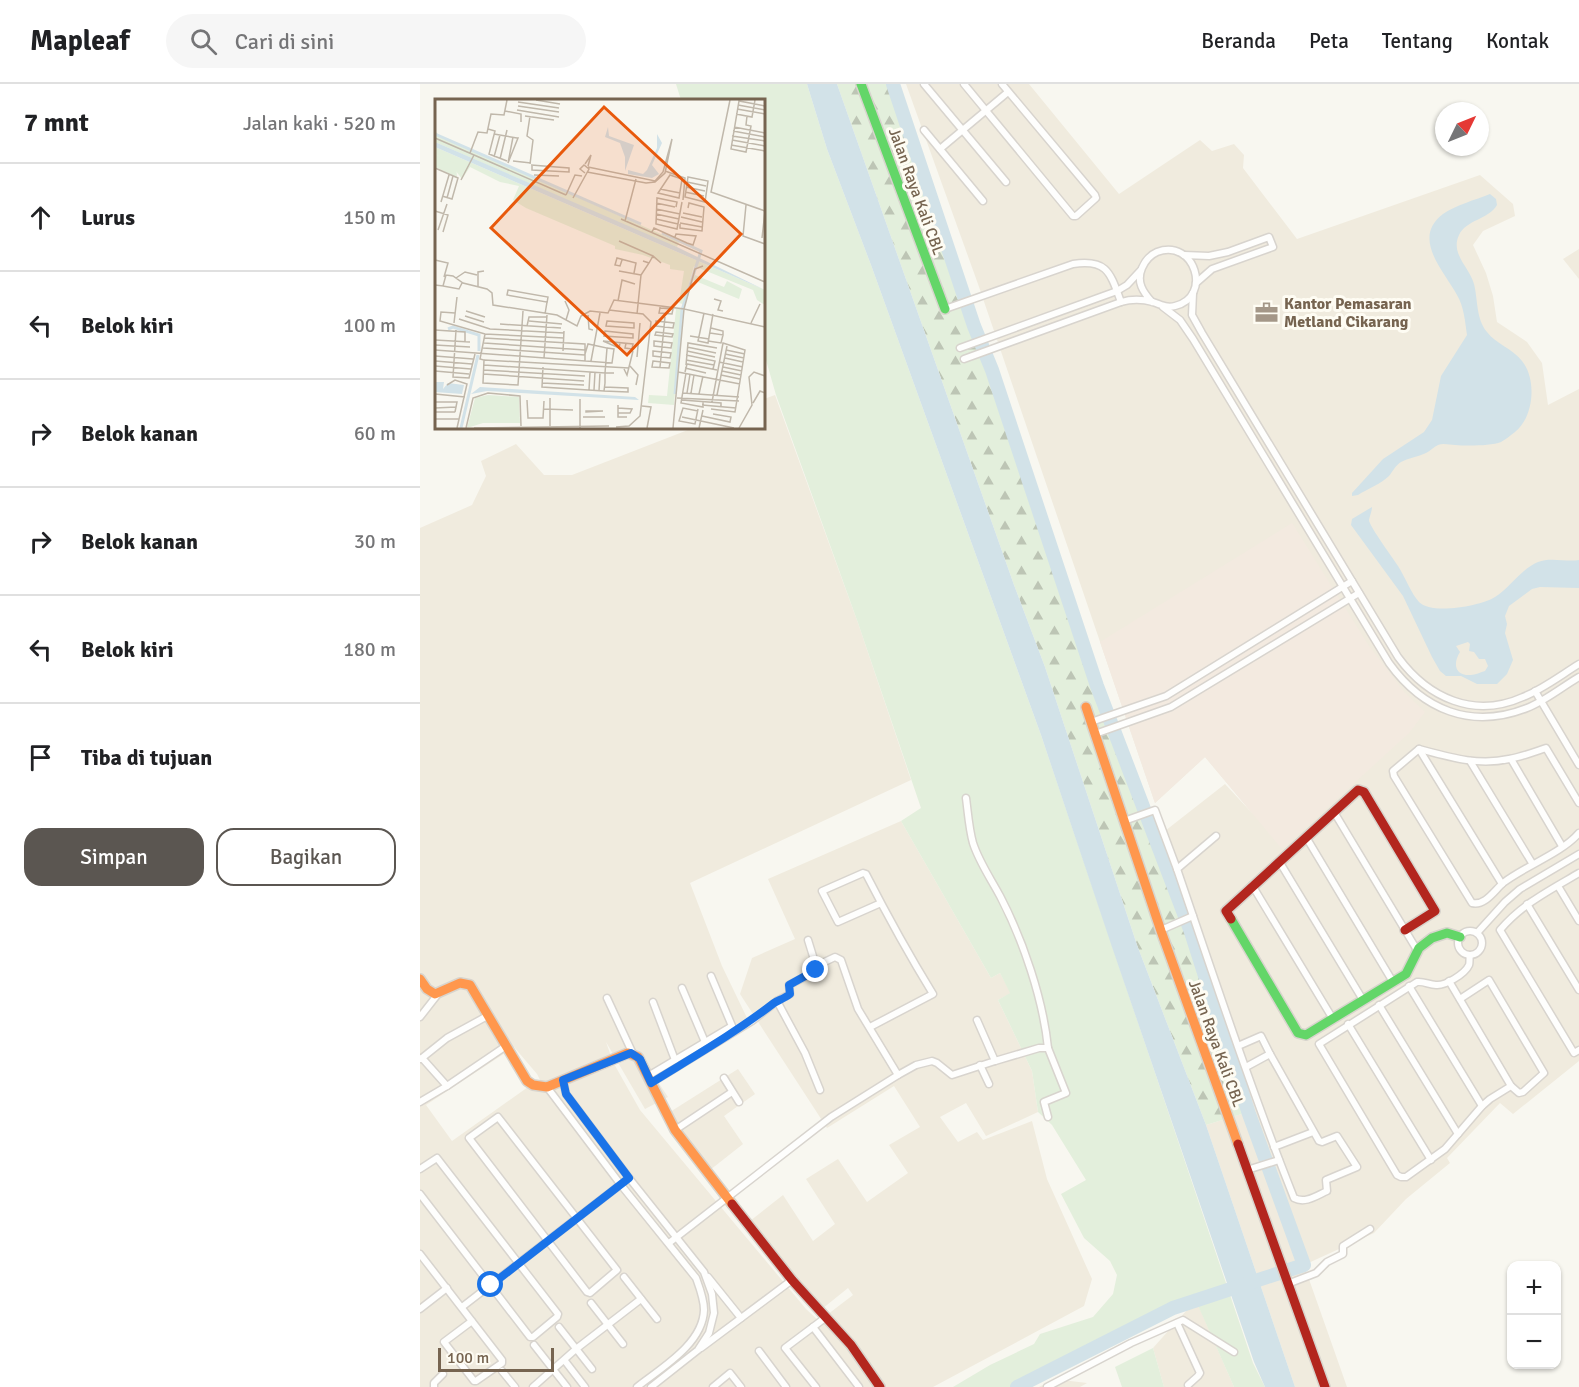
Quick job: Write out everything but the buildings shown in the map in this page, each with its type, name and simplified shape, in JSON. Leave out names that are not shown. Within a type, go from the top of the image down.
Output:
[{"type":"street","name":"Jalan Raya Kali CBL","points":[[861,84],[945,309]]},
{"type":"street","points":[[924,84],[1006,182]]},
{"type":"street","points":[[964,84],[1073,216],[1076,216],[1096,198],[1095,195],[1002,84]]},
{"type":"street","points":[[940,149],[1008,92]]},
{"type":"street","points":[[924,130],[983,201]]},
{"type":"street","points":[[1184,255],[1209,256],[1228,252],[1269,237],[1273,247],[1212,269],[1197,283],[1193,293],[1192,315],[1359,593],[1410,673],[1423,686],[1439,696],[1457,703],[1490,705],[1525,697],[1579,664]]},
{"type":"street","points":[[960,348],[1117,291],[1127,285],[1140,271],[1145,261],[1153,254],[1163,250],[1174,250],[1192,262],[1197,283]]},
{"type":"street","points":[[945,309],[1073,264],[1090,261],[1100,264],[1107,271],[1121,302]]},
{"type":"street","points":[[1140,271],[1140,282],[1144,293],[1152,302]]},
{"type":"street","points":[[1163,307],[1185,302],[1193,293]]},
{"type":"street","points":[[964,359],[1132,299],[1152,302],[1163,307],[1180,320],[1193,339],[1349,599],[1401,680],[1435,706],[1455,713],[1491,716],[1529,707],[1579,677]]},
{"type":"street","points":[[1091,722],[1166,696],[1352,581]]},
{"type":"street","points":[[1095,734],[1172,707],[1359,593]]},
{"type":"street","points":[[1212,668],[1218,679]]},
{"type":"street","points":[[1535,691],[1579,765]]},
{"type":"street","name":"Jalan Raya Kali CBL","points":[[1086,707],[1161,930],[1247,1170],[1294,1282],[1325,1387]]},
{"type":"street","points":[[1419,749],[1470,761],[1492,762],[1511,759],[1546,748],[1579,803]]},
{"type":"street","points":[[1419,749],[1393,771],[1394,776],[1472,903],[1484,902],[1502,884],[1579,833]]},
{"type":"street","points":[[1419,749],[1502,884]]},
{"type":"street","points":[[1511,759],[1562,846]]},
{"type":"street","points":[[1470,761],[1532,863]]},
{"type":"street","points":[[1405,930],[1435,911],[1364,792],[1358,790],[1227,907],[1227,914],[1298,1033],[1306,1035],[1406,974],[1411,968],[1417,950],[1443,933],[1460,937]]},
{"type":"street","points":[[966,798],[973,842],[1001,897],[1024,951],[1046,1024],[1048,1048],[1065,1093],[1044,1102],[1048,1117]]},
{"type":"street","points":[[1124,821],[1155,810],[1277,1160],[1294,1198],[1308,1200],[1327,1191],[1326,1180],[1357,1167],[1337,1136],[1321,1142],[1313,1132],[1261,1036],[1238,1046]]},
{"type":"street","points":[[1334,812],[1417,950]]},
{"type":"street","points":[[1177,869],[1216,836]]},
{"type":"street","points":[[1306,837],[1394,982]]},
{"type":"street","points":[[1548,854],[1556,868]]},
{"type":"street","points":[[1477,933],[1505,902],[1534,881],[1579,854]]},
{"type":"street","points":[[1279,861],[1363,1000]]},
{"type":"street","points":[[870,1027],[933,994],[865,873],[822,891],[838,922],[881,903]]},
{"type":"street","points":[[1579,873],[1527,904],[1514,914],[1500,930],[1574,1053],[1579,1050]]},
{"type":"street","points":[[1534,881],[1542,895]]},
{"type":"street","points":[[1252,885],[1333,1019]]},
{"type":"street","points":[[1558,886],[1579,921]]},
{"type":"street","points":[[1527,904],[1579,990]]},
{"type":"street","points":[[1161,930],[1192,917]]},
{"type":"street","points":[[1465,933],[1477,933],[1481,938],[1480,950],[1476,954],[1464,954],[1458,943],[1460,937],[1465,933]]},
{"type":"street","points":[[650,1079],[752,1020],[790,994],[789,985],[816,971],[808,940]]},
{"type":"street","points":[[1470,955],[1469,965],[1449,981],[1441,985],[1424,981],[1409,986],[1322,1040],[1320,1048],[1401,1178],[1406,1177],[1445,1149],[1482,1106],[1511,1086]]},
{"type":"street","points":[[816,966],[836,957],[841,960],[862,1018],[870,1027],[898,1075]]},
{"type":"street","points":[[650,1079],[675,1060],[732,1026],[711,976]]},
{"type":"street","points":[[420,979],[429,992],[438,994]]},
{"type":"street","points":[[1449,981],[1511,1086],[1519,1093],[1523,1092],[1542,1076],[1542,1069],[1490,980],[1460,999]]},
{"type":"street","points":[[420,1017],[438,994],[460,983],[468,984],[489,1015],[527,1081],[533,1085],[547,1087],[628,1053],[640,1059],[675,1130],[792,1280],[851,1345],[880,1387]]},
{"type":"street","points":[[1409,986],[1482,1106]]},
{"type":"street","points":[[682,988],[705,1042]]},
{"type":"street","points":[[607,998],[633,1054]]},
{"type":"street","points":[[777,1001],[805,1053],[820,1090]]},
{"type":"street","points":[[653,1002],[675,1060]]},
{"type":"street","points":[[1379,1005],[1458,1134]]},
{"type":"street","points":[[447,1086],[421,1058],[447,1038],[489,1015]]},
{"type":"street","points":[[977,1020],[995,1061]]},
{"type":"street","points":[[1348,1024],[1431,1160]]},
{"type":"street","points":[[420,1102],[506,1046]]},
{"type":"street","points":[[669,1243],[831,1117],[916,1065],[932,1061],[938,1063],[952,1075],[1039,1048],[1048,1048]]},
{"type":"street","points":[[1246,1067],[1270,1054]]},
{"type":"street","points":[[981,1065],[989,1084]]},
{"type":"street","points":[[724,1078],[739,1102]]},
{"type":"street","points":[[563,1080],[566,1094],[629,1178],[741,1318]]},
{"type":"street","points":[[547,1087],[621,1185],[696,1278],[703,1296],[704,1312],[700,1329],[691,1344],[637,1387]]},
{"type":"street","points":[[675,1130],[732,1092]]},
{"type":"street","points":[[498,1117],[617,1270],[590,1293],[587,1292],[548,1242],[469,1138],[498,1117]]},
{"type":"street","points":[[1274,1147],[1313,1132]]},
{"type":"street","points":[[420,1169],[437,1158],[558,1314],[557,1317],[530,1337],[420,1194]]},
{"type":"street","points":[[1247,1170],[1277,1160]]},
{"type":"street","points":[[462,1307],[629,1178]]},
{"type":"street","points":[[1294,1282],[1316,1273],[1327,1262],[1343,1254],[1342,1249],[1370,1229]]},
{"type":"street","points":[[420,1254],[462,1307],[502,1360],[476,1381],[444,1342],[472,1321]]},
{"type":"street","points":[[698,1350],[709,1333],[714,1313],[712,1294],[704,1272]]},
{"type":"street","points":[[624,1277],[657,1319]]},
{"type":"street","points":[[651,1387],[792,1280]]},
{"type":"street","points":[[420,1309],[447,1288]]},
{"type":"street","points":[[533,1387],[576,1349],[641,1299]]},
{"type":"street","points":[[591,1303],[623,1344]]},
{"type":"street","points":[[816,1387],[786,1348],[825,1318]]},
{"type":"street","points":[[1047,1387],[1131,1343],[1183,1320],[1234,1352]]},
{"type":"street","points":[[1177,1323],[1200,1373],[1188,1385]]},
{"type":"street","points":[[559,1327],[592,1369]]},
{"type":"street","points":[[813,1327],[859,1387]]},
{"type":"street","points":[[534,1345],[567,1387]]},
{"type":"street","points":[[759,1351],[786,1387]]},
{"type":"street","points":[[565,1361],[585,1387]]},
{"type":"street","points":[[502,1371],[514,1387]]},
{"type":"street","points":[[712,1387],[730,1373],[741,1387]]},
{"type":"street","points":[[434,1387],[434,1383],[443,1374]]},
{"type":"shaded area","points":[[807,84],[837,84],[1045,667],[1137,945],[1206,1125],[1295,1387],[1265,1387],[1254,1362],[1041,735],[827,149]]},
{"type":"shaded area","points":[[906,84],[1029,84],[1119,194],[1200,140],[1212,151],[1234,144],[1244,155],[1243,168],[1297,239],[1480,175],[1513,204],[1515,216],[1483,231],[1473,245],[1486,273],[1497,322],[1527,342],[1542,363],[1548,405],[1579,389],[1579,1061],[1513,1114],[1500,1103],[1447,1158],[1450,1163],[1406,1199],[1374,1233],[1304,1265],[1347,1387],[1295,1387],[1206,1125],[1248,1112],[1288,1218],[1156,838],[1225,784],[1252,813],[1205,757],[1155,803],[978,284]]},
{"type":"shaded area","points":[[1490,194],[1496,199],[1497,205],[1489,213],[1462,230],[1457,248],[1474,284],[1483,327],[1495,340],[1518,357],[1527,369],[1531,398],[1526,417],[1515,432],[1501,442],[1478,445],[1438,445],[1426,453],[1401,462],[1382,482],[1352,496],[1352,493],[1383,459],[1424,432],[1432,420],[1441,376],[1467,335],[1461,304],[1433,254],[1430,233],[1434,223],[1443,214]]},
{"type":"shaded area","points":[[1579,249],[1579,279],[1563,259]]},
{"type":"shaded area","points":[[775,395],[858,623],[911,780],[690,883],[722,966],[748,1020],[656,1079],[668,1097],[645,1109],[606,1042],[613,1062],[640,1110],[806,1309],[819,1321],[853,1295],[848,1288],[822,1309],[750,1221],[783,1195],[813,1241],[835,1224],[806,1179],[838,1159],[867,1202],[908,1173],[889,1145],[920,1127],[894,1086],[827,1128],[740,994],[752,958],[795,939],[768,879],[901,821],[991,978],[1000,973],[1011,993],[998,1000],[1032,1071],[1038,1112],[986,1136],[966,1103],[940,1117],[958,1142],[977,1132],[983,1140],[1032,1121],[1047,1179],[1092,1279],[1084,1306],[933,1387],[420,1387],[420,528],[472,505],[486,476],[481,461],[516,444],[544,475],[572,475],[690,429],[765,429],[765,399]],"holes":[[[514,1047],[537,1074],[545,1090],[528,1087],[452,1141],[426,1105]]]},
{"type":"shaded area","points":[[1372,507],[1369,520],[1373,529],[1416,598],[1425,606],[1456,608],[1488,600],[1495,597],[1532,565],[1548,560],[1579,560],[1579,588],[1540,587],[1532,589],[1509,606],[1505,616],[1507,624],[1505,633],[1513,660],[1507,674],[1497,684],[1477,684],[1461,676],[1446,676],[1440,671],[1432,657],[1403,596],[1351,525],[1352,519]],"holes":[[[1468,642],[1469,651],[1474,652],[1479,659],[1485,659],[1488,666],[1485,671],[1465,675],[1456,668],[1456,660],[1460,652],[1456,646]]]},
{"type":"shaded area","points":[[1292,523],[1369,646],[1405,693],[1425,712],[1409,733],[1282,849],[1205,757],[1155,803],[1100,642]]},
{"type":"shaded area","points":[[738,1069],[755,1094],[724,1116],[743,1144],[710,1170],[670,1112]]},
{"type":"shaded area","points":[[1196,1300],[1234,1387],[1164,1387],[1153,1348]]},
{"type":"shaded area","points":[[1054,1379],[1087,1383],[1080,1387],[1039,1387]]},
{"type":"green space","points":[[676,84],[807,84],[827,149],[1041,735],[1253,1363],[1265,1387],[1234,1387],[1196,1301],[1173,1308],[1017,1387],[953,1387],[990,1365],[1034,1344],[1040,1334],[1093,1317],[1113,1294],[1117,1275],[1110,1261],[1084,1238],[1061,1194],[1086,1180],[1052,1125],[1038,1112],[1032,1071],[998,1000],[1010,993],[1000,973],[991,978],[901,821],[921,808],[858,623],[776,395],[765,356],[765,99],[681,99]]},
{"type":"green space","points":[[837,84],[889,84],[1248,1112],[1206,1125],[1137,945],[1045,667]]},
{"type":"green space","points":[[1153,1348],[1164,1387],[1122,1387],[1115,1367]]},
{"type":"waterway","points":[[893,84],[974,326],[992,370],[1097,686],[1191,932],[1249,1114],[1304,1265],[1173,1308],[1017,1387]]},
{"type":"traffic: fast","points":[[861,84],[945,309]]},
{"type":"traffic: fast","points":[[1231,919],[1298,1033],[1306,1035],[1406,974],[1419,948],[1432,938],[1447,933],[1460,937]]},
{"type":"traffic: slow","points":[[1086,707],[1161,931],[1238,1144]]},
{"type":"traffic: slow","points":[[420,979],[427,989],[435,994],[460,983],[470,985],[527,1081],[533,1085],[547,1087],[628,1053],[638,1057],[675,1130],[732,1204]]},
{"type":"traffic: jam","points":[[1231,919],[1226,911],[1358,790],[1364,792],[1435,911],[1405,930]]},
{"type":"traffic: jam","points":[[1238,1144],[1325,1387]]},
{"type":"traffic: jam","points":[[732,1204],[792,1280],[851,1345],[880,1387]]},
{"type":"place","name":"Kantor Pemasaran Metland Cikarang","points":[[1266,312]]},
{"type":"route","points":[[491,1285],[629,1178],[566,1094],[563,1080],[631,1053],[640,1059],[651,1083],[788,996],[790,994],[789,985],[816,970]]}]
